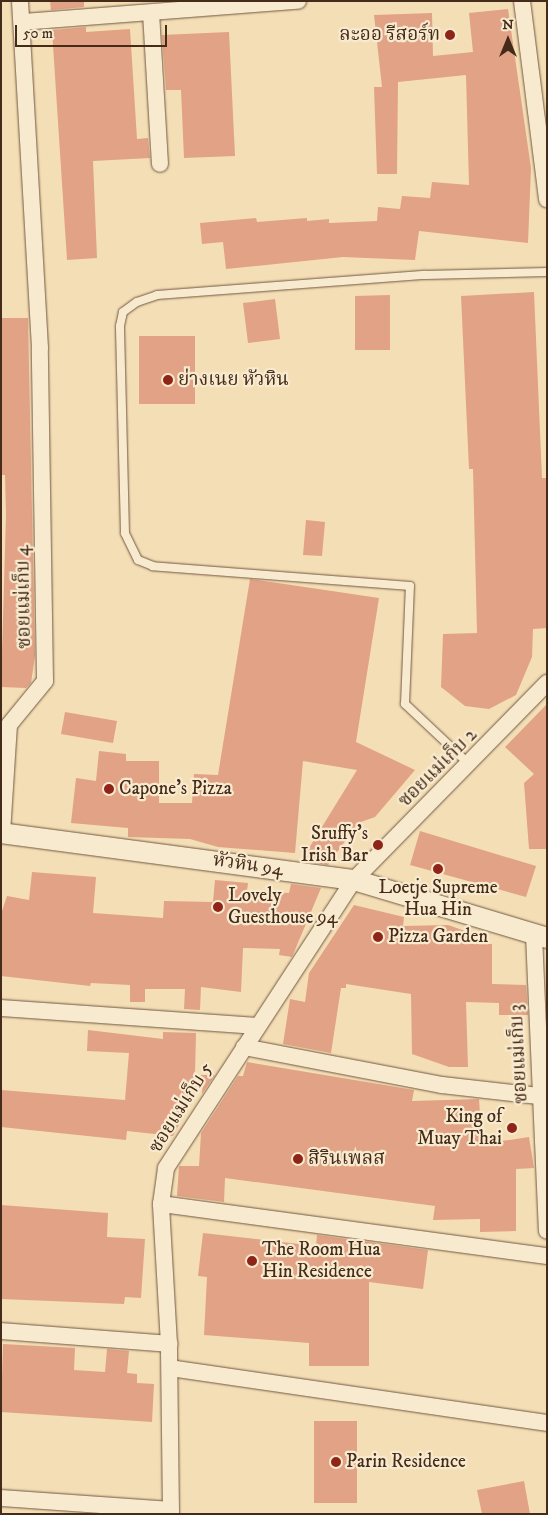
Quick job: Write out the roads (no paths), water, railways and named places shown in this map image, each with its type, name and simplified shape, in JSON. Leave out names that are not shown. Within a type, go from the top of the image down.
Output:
[{"type":"street","name":"ซอยแม่เก็บ 4","points":[[2,833],[9,725],[45,681],[40,348],[20,1]]},
{"type":"street","points":[[22,22],[298,1]]},
{"type":"street","points":[[522,1],[543,126],[547,199]]},
{"type":"street","points":[[151,13],[160,164]]},
{"type":"street","name":"ซอยแม่เก็บ 2","points":[[354,880],[470,765],[547,683]]},
{"type":"street","name":"หัวหิน 94","points":[[2,833],[354,880],[540,936]]},
{"type":"street","name":"ซอยแม่เก็บ 5","points":[[171,1512],[170,1368],[161,1204],[166,1168],[256,1026],[354,880]]},
{"type":"street","name":"ซอยแม่เก็บ 3","points":[[540,936],[547,1231]]},
{"type":"street","points":[[1,1008],[256,1026]]},
{"type":"street","points":[[244,1047],[442,1085],[544,1096]]},
{"type":"street","points":[[161,1204],[547,1256]]},
{"type":"street","points":[[1,1331],[169,1344]]},
{"type":"street","points":[[170,1368],[547,1423]]},
{"type":"street","points":[[1,1498],[171,1512]]},
{"type":"lane","points":[[470,765],[405,704],[410,586],[153,566],[138,560],[125,533],[120,326],[123,312],[137,302],[157,296],[425,275],[547,272]]},
{"type":"place","name":"ละออ รีสอร์ท","points":[[450,35]]},
{"type":"place","name":"ย่างเนย หัวหิน","points":[[168,380]]},
{"type":"place","name":"Capone's Pizza","points":[[109,789]]},
{"type":"place","name":"Sruffy’s Irish Bar","points":[[378,845]]},
{"type":"place","name":"Loetje Supreme Hua Hin","points":[[438,869]]},
{"type":"place","name":"Lovely Guesthouse 94","points":[[218,907]]},
{"type":"place","name":"Pizza Garden","points":[[378,937]]},
{"type":"place","name":"King of Muay Thai","points":[[512,1128]]},
{"type":"place","name":"สิรินเพลส","points":[[298,1159]]},
{"type":"place","name":"The Room Hua Hin Residence","points":[[252,1261]]},
{"type":"place","name":"Parin Residence","points":[[336,1462]]}]
